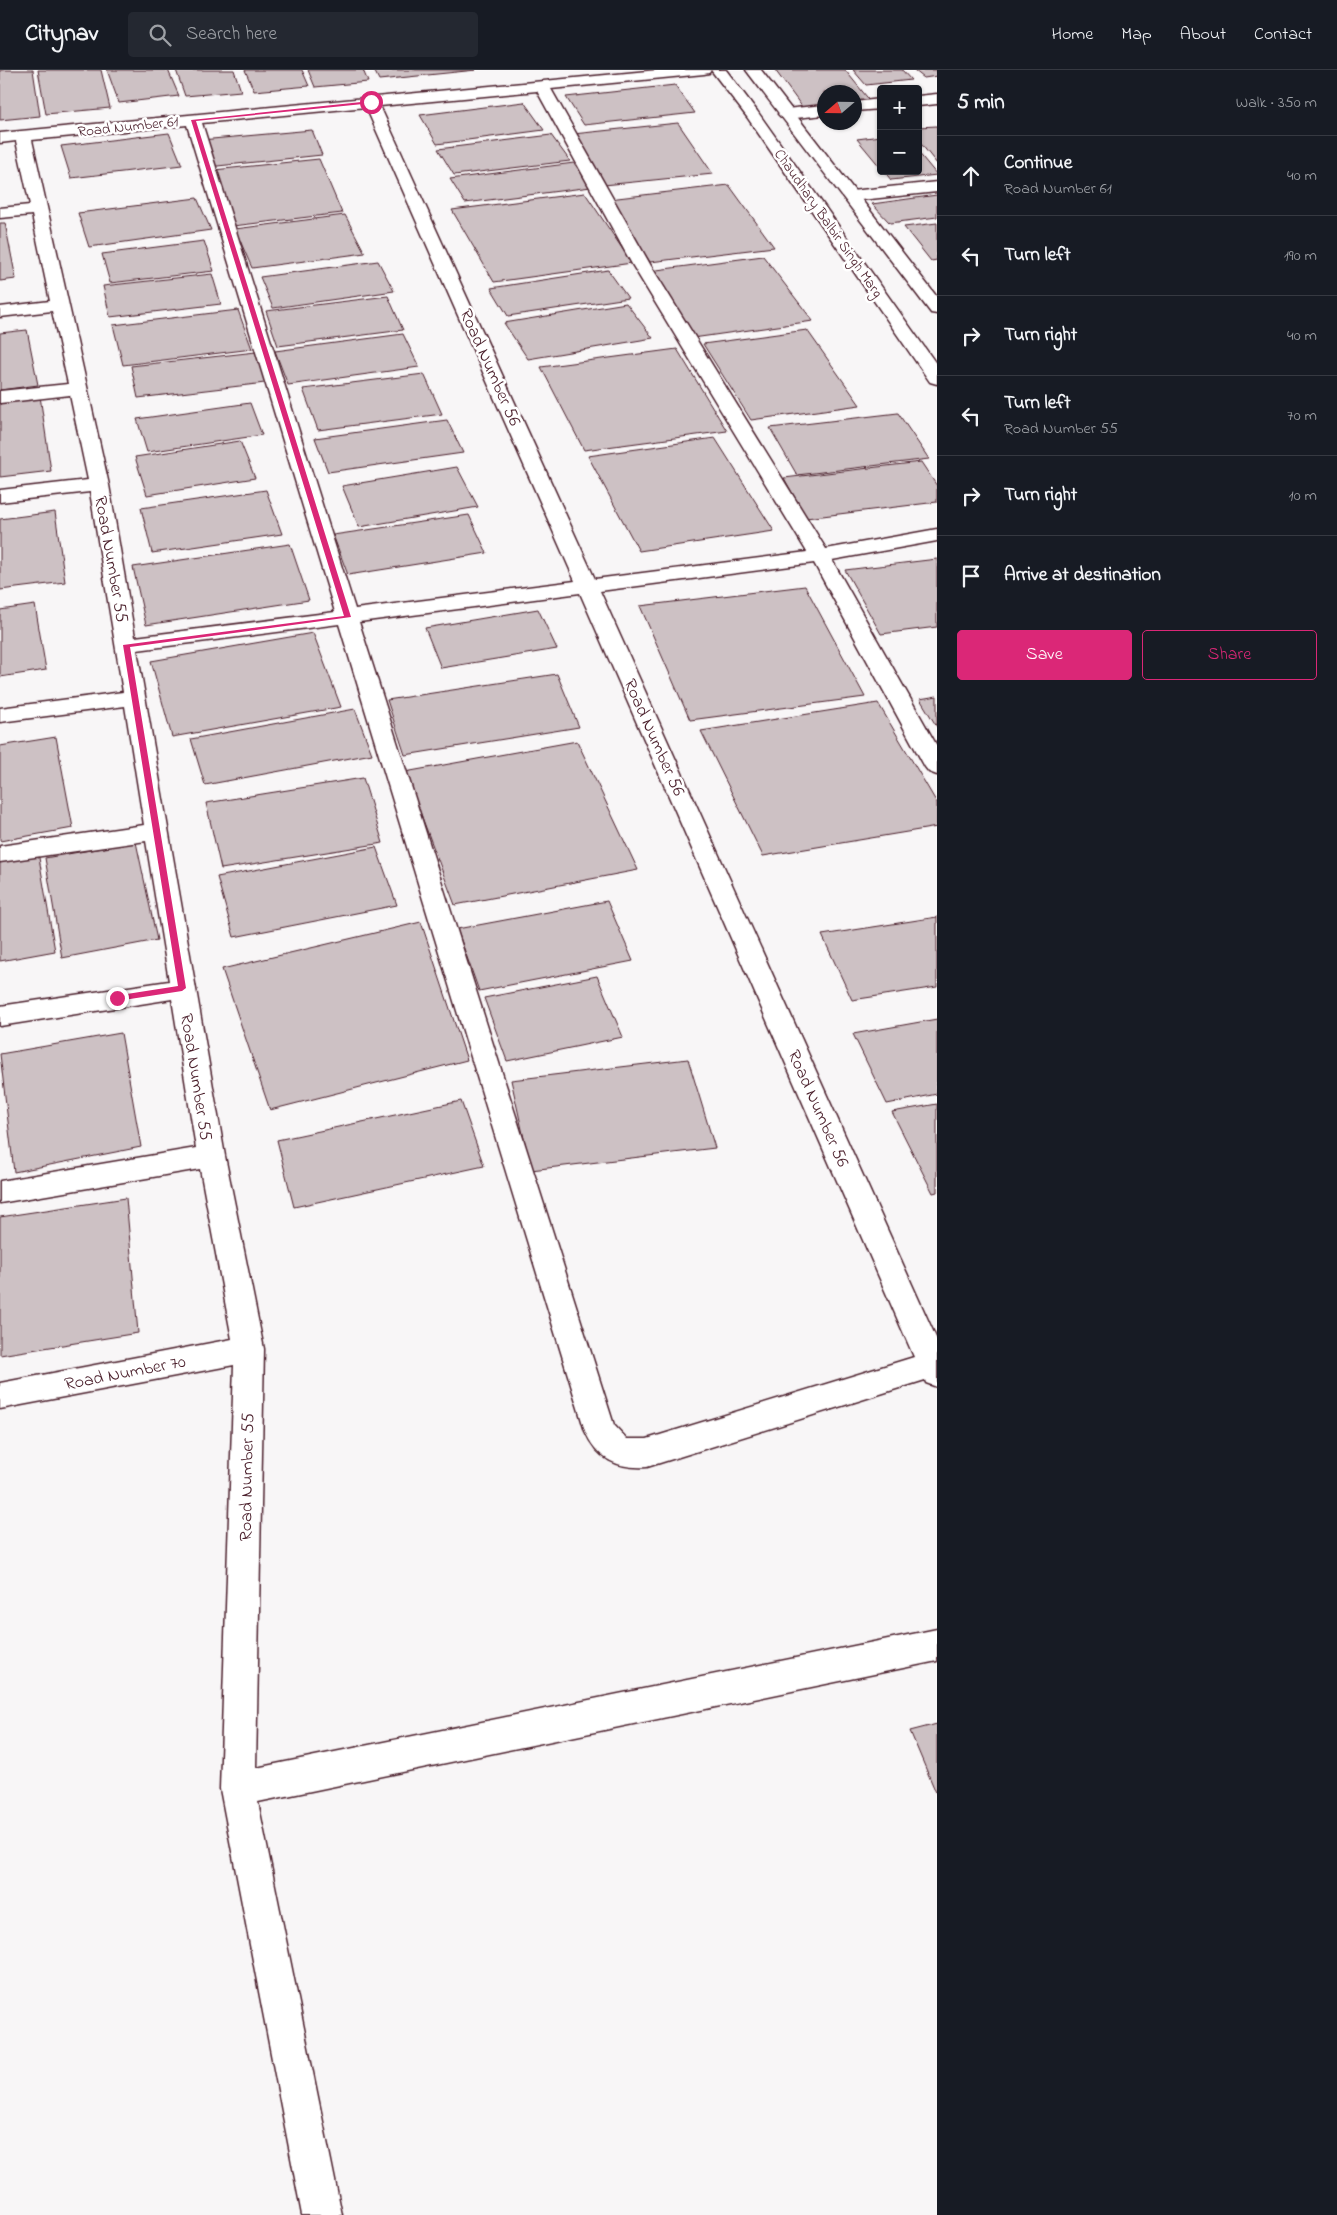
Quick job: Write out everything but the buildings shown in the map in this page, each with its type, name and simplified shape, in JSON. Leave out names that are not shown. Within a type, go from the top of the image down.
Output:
[{"type":"street","name":"Road Number 61","points":[[12,137],[704,70]]},
{"type":"street","name":"Chaudhary Balbir Singh Marg","points":[[718,70],[752,114],[937,378]]},
{"type":"street","name":"Chaudhary Balbir Singh Marg","points":[[753,70],[937,309]]},
{"type":"street","points":[[542,86],[642,266],[820,556],[937,767]]},
{"type":"street","points":[[922,101],[937,99]]},
{"type":"street","name":"Road Number 56","points":[[371,102],[935,1369]]},
{"type":"street","points":[[862,106],[877,104]]},
{"type":"street","points":[[786,114],[817,111]]},
{"type":"street","points":[[193,120],[600,1431],[611,1448],[620,1452],[647,1453],[935,1369]]},
{"type":"street","name":"Road Number 55","points":[[12,137],[39,209],[99,485],[210,1156],[250,1349],[238,1789],[322,2215]]},
{"type":"street","points":[[851,196],[937,187]]},
{"type":"street","points":[[0,213],[39,209]]},
{"type":"street","points":[[0,312],[60,305]]},
{"type":"street","points":[[0,397],[78,389]]},
{"type":"street","points":[[0,496],[99,485]]},
{"type":"street","points":[[126,645],[820,556],[937,535]]},
{"type":"street","points":[[0,716],[135,698]]},
{"type":"street","points":[[0,854],[156,831]]},
{"type":"street","points":[[0,1016],[182,988]]},
{"type":"street","points":[[0,1192],[210,1156]]},
{"type":"street","name":"Road Number 70","points":[[0,1396],[250,1349]]},
{"type":"street","points":[[238,1789],[937,1645]]},
{"type":"route","points":[[117,998],[182,988],[126,645],[348,617],[193,120],[371,102]]}]
